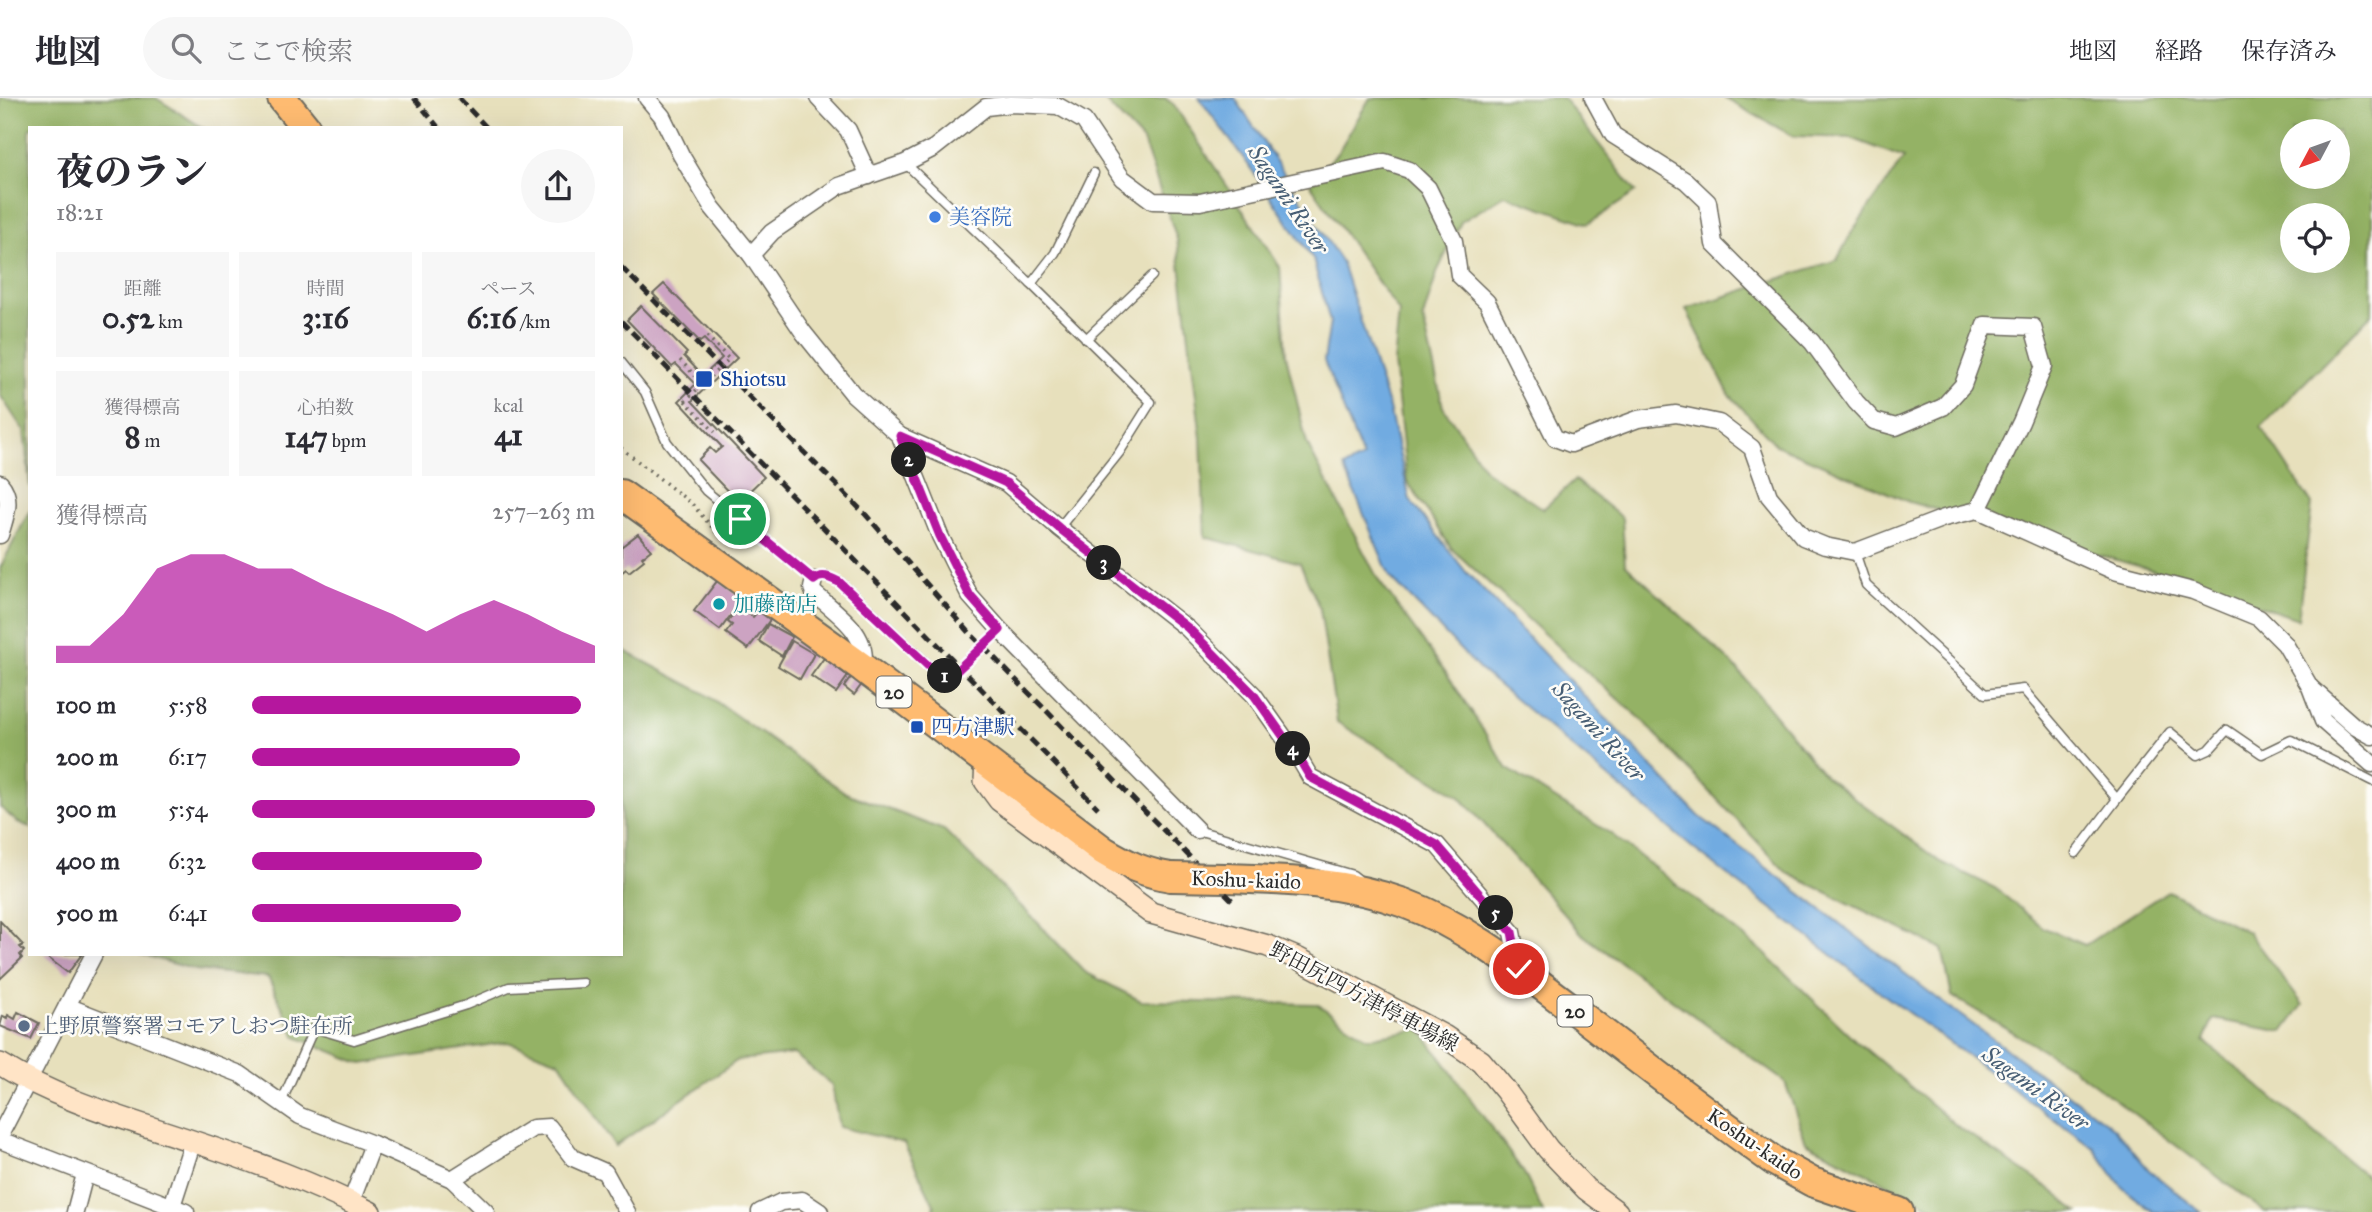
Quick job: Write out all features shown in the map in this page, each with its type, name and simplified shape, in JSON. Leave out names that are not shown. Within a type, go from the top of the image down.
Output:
[{"type":"highway","points":[[282,98],[304,126]]},
{"type":"highway","name":"Koshu-kaido","points":[[623,495],[863,668],[1133,869],[1171,877],[1324,883],[1381,897],[1431,915],[1471,935],[1519,969],[1774,1161],[1812,1182],[1899,1212]]},
{"type":"main road","name":"野田尻四方津停車場線","points":[[986,760],[985,781],[999,800],[1151,913],[1268,946],[1299,959],[1444,1036],[1481,1061],[1548,1149],[1586,1189],[1617,1212]]},
{"type":"main road","points":[[0,1064],[28,1082],[117,1117],[276,1171],[365,1209]]},
{"type":"street","points":[[647,98],[662,116],[681,155],[712,207],[751,255],[803,332],[853,394],[900,436],[1006,483],[1059,528],[1188,628],[1254,695],[1310,777],[1437,845],[1512,932],[1519,969]]},
{"type":"street","points":[[818,98],[848,130],[869,176]]},
{"type":"street","points":[[1593,98],[1613,135],[1686,181],[1708,202],[1714,244],[1811,342],[1856,402],[1874,421],[1896,427],[1943,407],[1963,385],[1985,325],[2033,327],[2044,366],[2017,431],[1978,510]]},
{"type":"street","points":[[751,255],[772,232],[839,186],[905,163],[934,148],[986,107],[1012,104],[1058,106],[1084,121],[1122,178],[1153,201],[1200,202],[1385,162],[1409,170],[1428,188],[1454,241],[1459,275],[1487,302],[1555,438],[1571,444],[1637,419],[1676,414],[1719,422],[1752,448],[1769,496],[1803,537],[1825,546],[1855,552],[1944,518],[1978,510],[2113,571],[2193,591],[2259,618],[2285,644],[2310,687],[2323,721],[2372,764]]},
{"type":"street","points":[[900,436],[940,536],[970,596],[1000,630],[1197,830]]},
{"type":"street","points":[[0,482],[9,504],[0,535]]},
{"type":"street","points":[[814,580],[814,593],[855,629],[864,646],[863,668]]},
{"type":"street","points":[[2310,687],[2354,726],[2372,736]]},
{"type":"street","points":[[0,1135],[93,956]]},
{"type":"street","points":[[67,1006],[240,1074],[300,1116],[452,1179],[486,1212]]},
{"type":"street","points":[[452,1179],[533,1128],[548,1127],[573,1158],[605,1172],[626,1212]]},
{"type":"street","points":[[0,1140],[176,1210],[193,1141]]},
{"type":"street","points":[[365,1209],[373,1144]]},
{"type":"street","points":[[75,1212],[85,1174]]},
{"type":"street","points":[[760,1212],[781,1202],[802,1199],[820,1212]]},
{"type":"lane","points":[[905,163],[1151,402],[1119,453],[1059,528]]},
{"type":"lane","points":[[1031,284],[1055,253],[1094,173]]},
{"type":"lane","points":[[1086,339],[1152,276]]},
{"type":"lane","points":[[623,364],[645,392],[667,442],[706,491],[814,580],[828,576],[839,582],[939,676],[951,676],[1000,630]]},
{"type":"lane","points":[[1855,552],[1866,585],[1985,694],[2023,689],[2117,799]]},
{"type":"lane","points":[[2076,853],[2170,732],[2198,755],[2209,750],[2227,730],[2262,754],[2291,740],[2372,781]]},
{"type":"lane","points":[[1197,830],[1353,875],[1381,897]]},
{"type":"lane","points":[[282,1102],[314,1028],[354,1040],[466,1005],[509,987],[583,983]]},
{"type":"path","points":[[707,336],[729,359],[685,401],[715,432]]},
{"type":"path","points":[[680,360],[703,384]]},
{"type":"path","points":[[623,449],[692,504],[723,538]]},
{"type":"green space","points":[[0,98],[156,98],[200,126],[28,126],[28,468],[24,431],[0,395]]},
{"type":"green space","points":[[1102,98],[1165,98],[1174,105],[1280,267],[1286,355],[1307,444],[1379,581],[1447,674],[1508,769],[1611,834],[1762,951],[1856,1041],[1957,1126],[2050,1189],[2078,1212],[1942,1212],[1806,1142],[1785,1082],[1583,935],[1460,797],[1337,722],[1320,609],[1300,563],[1205,537],[1201,438],[1177,239],[1143,141]]},
{"type":"green space","points":[[1370,98],[1563,98],[1636,192],[1588,224],[1505,195],[1461,222],[1438,270],[1423,318],[1443,407],[1486,471],[1543,509],[1575,480],[1622,518],[1625,564],[1733,664],[1825,776],[1939,861],[1995,888],[2044,928],[2085,945],[2168,891],[2248,932],[2303,1005],[2283,1032],[2213,1019],[2204,1041],[2372,1181],[2372,1212],[2265,1212],[2070,1066],[1952,996],[1942,949],[1787,873],[1641,719],[1452,549],[1407,481],[1394,363],[1399,312],[1310,184],[1338,152]]},
{"type":"green space","points":[[1724,98],[2372,98],[2372,314],[2261,427],[2312,504],[2298,619],[2156,571],[1909,502],[1776,445],[1729,394],[1686,309],[1837,260],[1853,230],[1904,158],[1851,138],[1793,136]]},
{"type":"green space","points":[[28,514],[28,826],[17,822],[0,807],[0,568]]},
{"type":"green space","points":[[623,650],[704,693],[846,793],[944,830],[1085,972],[1141,1001],[1317,1004],[1367,1038],[1420,1029],[1524,1173],[1543,1212],[932,1212],[935,1207],[904,1143],[839,1127],[832,1085],[794,1054],[738,1060],[615,1146],[559,1061],[508,1042],[362,1064],[296,1037],[268,977],[196,970],[147,956],[623,956]]},
{"type":"water","name":"Sagami River","points":[[1199,98],[1235,98],[1342,263],[1389,408],[1410,500],[1466,572],[1699,816],[1937,998],[2115,1129],[2149,1170],[2201,1212],[2154,1212],[2123,1188],[2094,1148],[1880,992],[1694,849],[1479,669],[1390,577],[1344,467],[1363,458],[1324,361],[1330,322],[1313,259]]},
{"type":"building","points":[[664,284],[737,358],[692,401],[764,477],[738,502],[698,460],[710,448],[715,453],[722,447],[679,401],[696,384],[676,364],[672,367],[627,320],[641,306],[687,353],[684,356],[703,376],[722,358],[704,339],[700,342],[653,294]]},
{"type":"building","points":[[638,534],[651,550],[642,557],[644,560],[629,572],[626,569],[623,571],[623,545]]},
{"type":"building","name":"加藤商店","points":[[718,580],[743,598],[720,630],[694,611]]},
{"type":"building","points":[[739,607],[753,617],[760,609],[772,617],[748,649],[726,633],[732,625],[728,622]]},
{"type":"building","points":[[768,624],[792,637],[782,656],[759,641]]},
{"type":"building","points":[[792,641],[814,654],[800,679],[778,666]]},
{"type":"building","points":[[824,658],[848,676],[836,693],[811,676]]},
{"type":"building","points":[[852,676],[862,684],[854,695],[844,687]]},
{"type":"building","points":[[0,921],[23,945],[20,947],[24,951],[20,955],[22,958],[0,979]]},
{"type":"building","points":[[46,956],[81,956],[68,973]]},
{"type":"building","points":[[18,1012],[39,1023],[31,1039],[0,1026],[3,1016],[7,1018],[8,1015],[15,1019]]},
{"type":"railway","points":[[414,98],[437,126]]},
{"type":"railway","points":[[459,98],[485,126]]},
{"type":"railway","points":[[623,269],[866,515],[970,633],[1232,900]]},
{"type":"railway","points":[[623,323],[1098,808]]},
{"type":"place","name":"美容院","points":[[935,217]]},
{"type":"place","name":"Shiotsu","points":[[704,379]]},
{"type":"place","name":"加藤商店","points":[[719,604]]},
{"type":"place","name":"四方津駅","points":[[917,727]]},
{"type":"place","name":"上野原警察署コモアしおつ駐在所","points":[[24,1026]]},
{"type":"route","points":[[740,519],[814,580],[828,576],[839,582],[939,676],[951,676],[1000,630],[970,596],[940,536],[900,436],[1006,483],[1059,528],[1188,628],[1254,695],[1310,777],[1437,845],[1512,932],[1519,969]]}]
